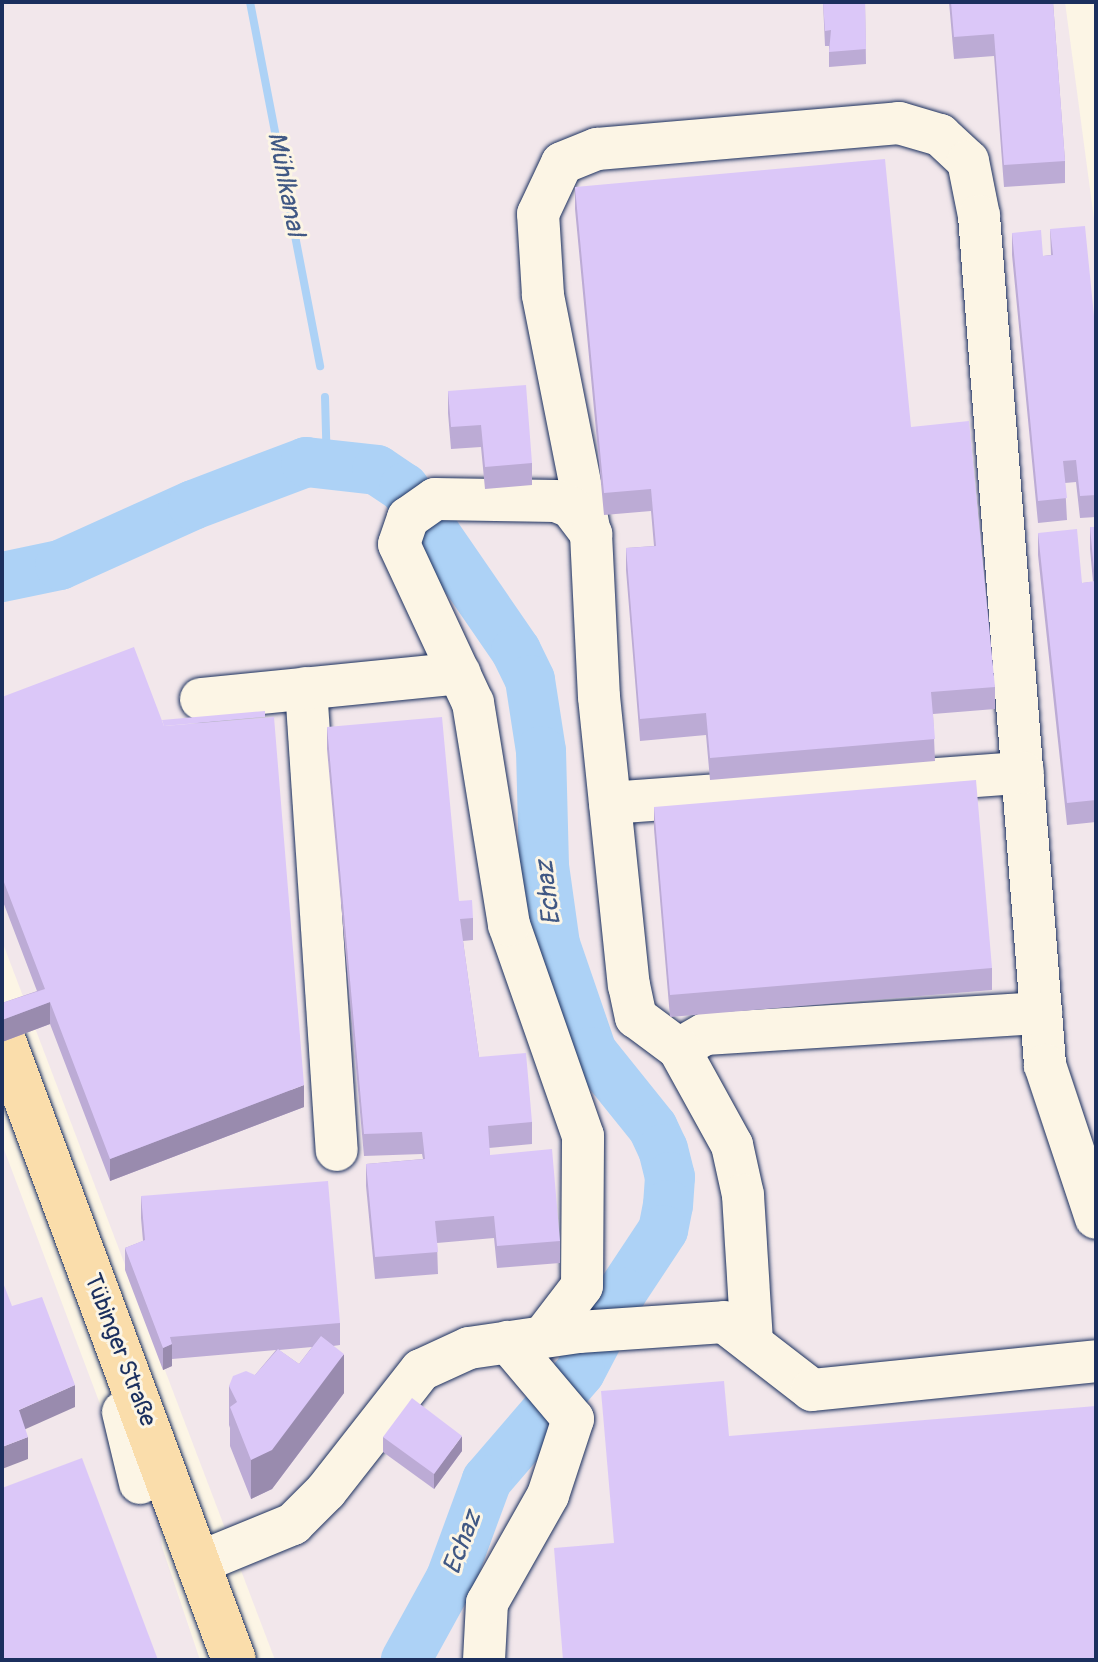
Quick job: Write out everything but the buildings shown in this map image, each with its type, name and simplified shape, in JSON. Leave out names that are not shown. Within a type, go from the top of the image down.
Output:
[{"type":"main road","name":"Tübinger Straße","points":[[4,1041],[234,1660]]},
{"type":"lane","points":[[752,1343],[743,1195],[732,1145],[679,1049],[636,1017],[610,803],[591,534],[543,295],[538,214],[562,163],[597,149],[899,123],[940,135],[968,161],[979,216],[1045,1065],[1096,1218]]},
{"type":"lane","points":[[484,1660],[487,1603],[548,1495],[573,1419],[542,1381],[544,1337],[582,1286],[583,1136],[509,925],[473,703],[399,544],[422,508],[556,501],[571,507],[591,534]]},
{"type":"lane","points":[[201,699],[460,673]]},
{"type":"lane","points":[[306,688],[337,1150]]},
{"type":"lane","points":[[610,803],[1023,773]]},
{"type":"lane","points":[[679,1049],[705,1034],[1041,1013]]},
{"type":"lane","points":[[102,1303],[99,1347],[136,1447],[140,1483]]},
{"type":"lane","points":[[198,1563],[280,1534],[310,1510],[429,1364],[469,1348],[640,1326],[724,1322],[812,1390],[1096,1361]]},
{"type":"shaded area","points":[[2,2],[1065,2],[1096,234],[1096,1660],[275,1660],[2,941]]},
{"type":"shaded area","points":[[2,1144],[123,1465],[158,1499],[162,1547],[200,1660],[2,1660]]},
{"type":"waterway","name":"Mühlkanal","points":[[250,2],[320,366]]},
{"type":"waterway","name":"Mühlkanal","points":[[325,397],[327,467]]},
{"type":"waterway","name":"Echaz","points":[[2,577],[60,565],[193,505],[306,462],[377,470],[404,488],[516,651],[530,680],[541,751],[544,866],[555,944],[592,1052],[653,1128],[663,1149],[670,1177],[668,1205],[663,1230],[622,1292],[580,1372],[487,1480],[451,1578],[406,1660]]}]
